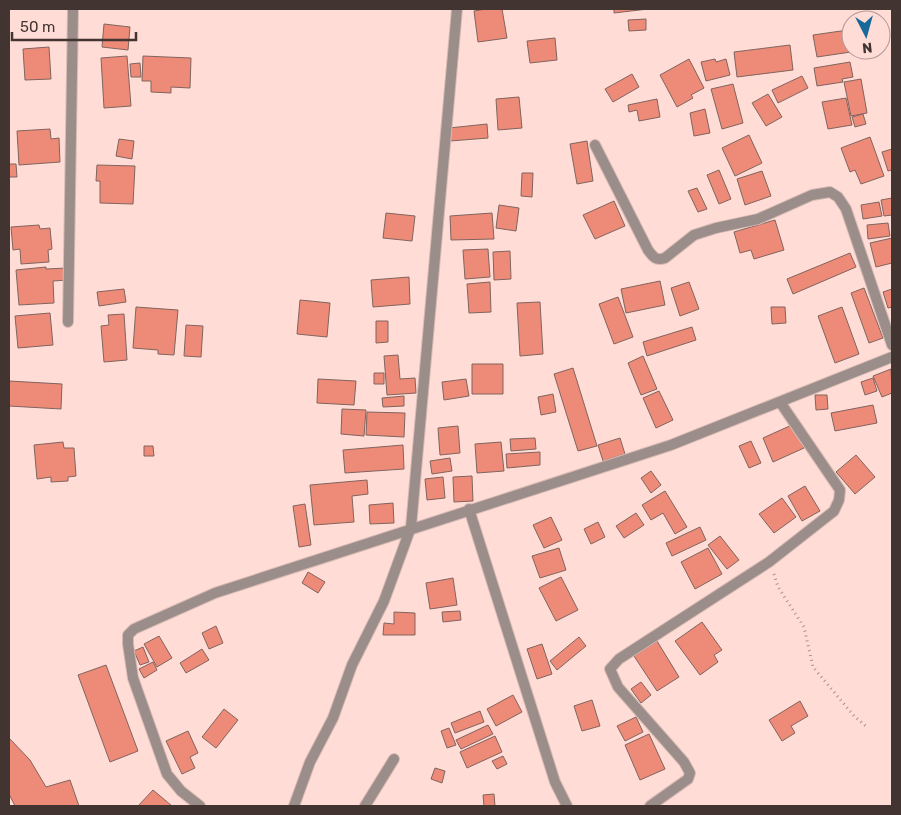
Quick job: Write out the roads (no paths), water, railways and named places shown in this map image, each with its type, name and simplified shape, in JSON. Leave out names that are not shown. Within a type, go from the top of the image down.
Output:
[{"type":"street","points":[[68,322],[73,9]]},
{"type":"street","points":[[294,806],[310,762],[333,718],[352,665],[384,601],[411,527],[457,9]]},
{"type":"street","points":[[595,145],[648,250],[655,259],[659,260],[665,258],[694,235],[758,219],[812,195],[830,192],[838,197],[852,223],[892,345]]},
{"type":"street","points":[[200,806],[181,792],[167,774],[134,678],[128,635],[134,628],[215,593],[411,527],[671,445],[892,357]]},
{"type":"street","points":[[650,806],[688,779],[690,773],[684,762],[618,687],[610,669],[619,658],[770,562],[834,511],[839,500],[840,490],[780,402]]},
{"type":"street","points":[[469,509],[549,763],[566,806]]},
{"type":"street","points":[[365,806],[394,759]]}]
